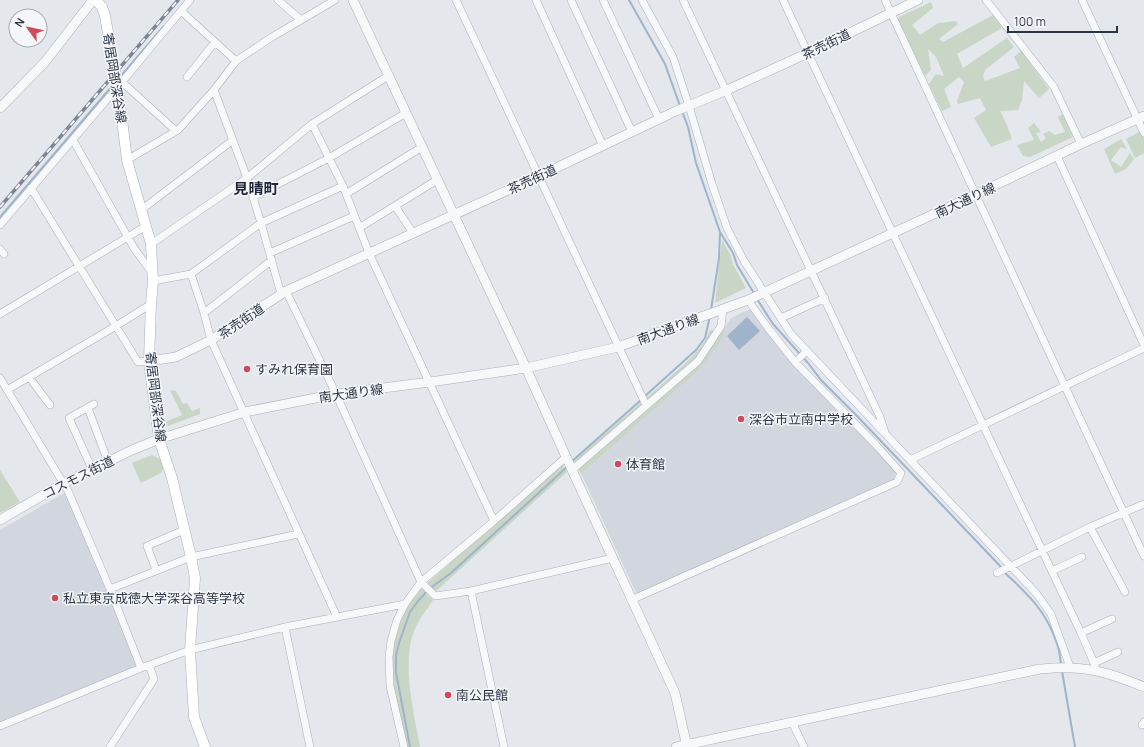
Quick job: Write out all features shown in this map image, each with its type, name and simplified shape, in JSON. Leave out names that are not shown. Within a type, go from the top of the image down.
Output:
[{"type":"main road","name":"寄居岡部深谷線","points":[[94,0],[102,7],[105,16],[120,84],[127,160],[151,244],[153,277],[149,361],[159,439],[172,478],[195,578],[190,650],[194,717],[205,747]]},
{"type":"street","points":[[0,108],[45,62],[94,0]]},
{"type":"street","points":[[0,225],[190,0]]},
{"type":"street","points":[[278,0],[301,20]]},
{"type":"street","points":[[127,160],[176,131],[214,90],[236,61],[272,37],[335,0]]},
{"type":"street","points":[[353,0],[526,368],[631,600],[675,693],[687,746]]},
{"type":"street","points":[[456,0],[646,405]]},
{"type":"street","points":[[536,0],[602,146]]},
{"type":"street","points":[[571,0],[632,132]]},
{"type":"street","points":[[603,0],[659,119]]},
{"type":"street","points":[[642,0],[673,57],[727,228],[744,261],[791,334],[885,436],[910,460],[1004,570],[1036,593],[1051,614],[1070,667]]},
{"type":"street","points":[[683,0],[727,90],[880,417],[885,436]]},
{"type":"street","points":[[783,0],[1052,571],[1095,666]]},
{"type":"street","points":[[885,0],[1144,556]]},
{"type":"street","name":"茶売街道","points":[[149,361],[176,357],[211,340],[284,292],[539,176],[676,111],[727,90],[808,53],[918,0]]},
{"type":"street","points":[[986,0],[1054,87],[1081,144]]},
{"type":"street","points":[[1082,0],[1141,117],[1144,133]]},
{"type":"street","points":[[181,11],[236,61]]},
{"type":"street","points":[[186,77],[215,42]]},
{"type":"street","points":[[151,244],[247,178],[312,124],[388,76]]},
{"type":"street","points":[[120,84],[176,131]]},
{"type":"street","points":[[214,90],[247,178],[271,257],[284,292],[336,394],[423,584],[435,596],[470,591],[613,558]]},
{"type":"street","points":[[253,197],[329,158],[406,112]]},
{"type":"street","name":"南大通り線","points":[[159,439],[245,412],[336,394],[526,368],[618,347],[748,300],[1141,117]]},
{"type":"street","points":[[312,124],[346,194],[369,253],[494,521]]},
{"type":"street","points":[[73,140],[134,248],[153,277],[191,274],[261,223],[342,186]]},
{"type":"street","points":[[141,210],[233,140]]},
{"type":"street","points":[[346,194],[422,147]]},
{"type":"street","points":[[910,460],[1144,347],[1057,156]]},
{"type":"street","points":[[359,228],[437,180]]},
{"type":"street","points":[[31,188],[138,362],[149,361]]},
{"type":"street","points":[[396,206],[413,233]]},
{"type":"street","points":[[204,313],[271,257],[354,216]]},
{"type":"street","points":[[0,314],[146,226]]},
{"type":"street","points":[[191,274],[211,340],[245,412],[298,534],[337,618]]},
{"type":"street","points":[[781,318],[824,298]]},
{"type":"street","points":[[631,600],[897,482],[901,473],[877,444],[796,362],[768,328],[748,300]]},
{"type":"street","points":[[7,390],[151,304]]},
{"type":"street","points":[[572,470],[698,361],[720,326],[723,309]]},
{"type":"street","points":[[796,362],[807,351]]},
{"type":"street","points":[[29,377],[50,405]]},
{"type":"street","points":[[0,378],[64,483],[110,589],[141,668]]},
{"type":"street","points":[[92,469],[69,418],[91,406],[108,462]]},
{"type":"street","points":[[877,444],[885,436]]},
{"type":"street","name":"コスモス街道","points":[[0,520],[64,483],[159,439]]},
{"type":"street","points":[[404,747],[390,686],[389,657],[391,641],[397,620],[405,604],[423,584],[566,457]]},
{"type":"street","points":[[1004,570],[1090,527],[1144,504]]},
{"type":"street","points":[[1090,527],[1125,592]]},
{"type":"street","points":[[156,570],[147,546],[184,530]]},
{"type":"street","points":[[110,589],[191,557],[298,534]]},
{"type":"street","points":[[1052,571],[1082,557]]},
{"type":"street","points":[[470,591],[504,747]]},
{"type":"street","points":[[0,726],[141,668],[190,650],[285,627],[405,604]]},
{"type":"street","points":[[1081,633],[1112,619]]},
{"type":"street","points":[[285,627],[310,747]]},
{"type":"street","points":[[1095,666],[1118,652]]},
{"type":"street","points":[[110,747],[154,679],[149,665]]},
{"type":"street","points":[[676,747],[687,746],[1040,669],[1095,666],[1144,687]]},
{"type":"street","points":[[792,722],[804,747]]},
{"type":"shaded area","name":"深谷市立南中学校","points":[[750,309],[785,354],[896,472],[894,479],[637,595],[580,469],[712,349],[731,318]]},
{"type":"shaded area","name":"私立東京成徳大学深谷高等学校","points":[[66,492],[138,666],[0,724],[0,530]]},
{"type":"green space","points":[[931,2],[933,8],[912,25],[920,35],[938,23],[956,21],[958,24],[939,39],[943,42],[993,15],[1002,28],[957,54],[963,68],[1007,38],[1014,47],[985,70],[983,76],[985,81],[1020,68],[1014,57],[1021,51],[1049,89],[1039,98],[1024,81],[1022,100],[1018,110],[1000,111],[1012,139],[991,147],[974,118],[986,110],[980,98],[958,104],[957,101],[964,82],[959,77],[944,89],[951,107],[942,111],[929,84],[936,74],[944,76],[936,57],[928,49],[931,70],[925,76],[898,21],[899,17]]},
{"type":"green space","points":[[1063,114],[1073,137],[1030,157],[1023,156],[1017,145],[1034,140],[1028,128],[1034,123],[1041,132],[1036,133],[1041,142],[1046,138],[1043,134],[1049,131],[1055,135],[1065,132],[1058,117]]},
{"type":"green space","points":[[1141,131],[1144,138],[1144,154],[1135,158],[1126,139]]},
{"type":"green space","points":[[1121,139],[1127,149],[1121,147],[1111,160],[1121,167],[1130,153],[1134,159],[1126,169],[1115,174],[1104,149]]},
{"type":"green space","points":[[722,240],[746,288],[715,303]]},
{"type":"green space","points":[[710,330],[725,331],[718,345],[698,370],[581,474],[574,460],[687,361],[703,344]]},
{"type":"green space","points":[[170,390],[176,391],[183,404],[187,403],[192,411],[200,408],[200,414],[168,426],[163,423],[182,415]]},
{"type":"green space","points":[[152,455],[161,460],[164,468],[161,473],[141,483],[132,463]]},
{"type":"green space","points":[[562,464],[567,472],[434,593],[429,589],[425,593],[433,600],[421,618],[412,637],[409,663],[410,692],[420,747],[407,747],[392,685],[392,657],[393,641],[408,605],[424,586]]},
{"type":"green space","points":[[0,470],[20,502],[0,513]]},
{"type":"water","points":[[747,317],[760,331],[739,350],[727,336]]},
{"type":"waterway","points":[[629,0],[665,64],[680,106]]},
{"type":"waterway","points":[[120,77],[164,26]]},
{"type":"waterway","points":[[0,217],[113,85]]},
{"type":"waterway","points":[[682,111],[688,127],[696,163],[720,232],[755,295]]},
{"type":"waterway","points":[[711,310],[719,258],[720,233]]},
{"type":"waterway","points":[[757,299],[773,324],[821,380],[1036,604],[1048,622],[1053,633],[1059,649],[1061,665]]},
{"type":"waterway","points":[[644,397],[696,350],[705,338],[710,316]]},
{"type":"waterway","points":[[571,462],[641,400]]},
{"type":"waterway","points":[[410,747],[396,672],[396,656],[399,643],[410,612],[429,589],[451,573],[568,466]]},
{"type":"waterway","points":[[1062,671],[1075,747]]},
{"type":"railway","points":[[0,207],[178,0]]},
{"type":"place","name":"すみれ保育園","points":[[247,369]]},
{"type":"place","name":"深谷市立南中学校","points":[[741,419]]},
{"type":"place","name":"体育館","points":[[618,464]]},
{"type":"place","name":"私立東京成徳大学深谷高等学校","points":[[55,598]]},
{"type":"place","name":"南公民館","points":[[448,695]]},
{"type":"district","name":"見晴町","points":[[256,189]]}]
